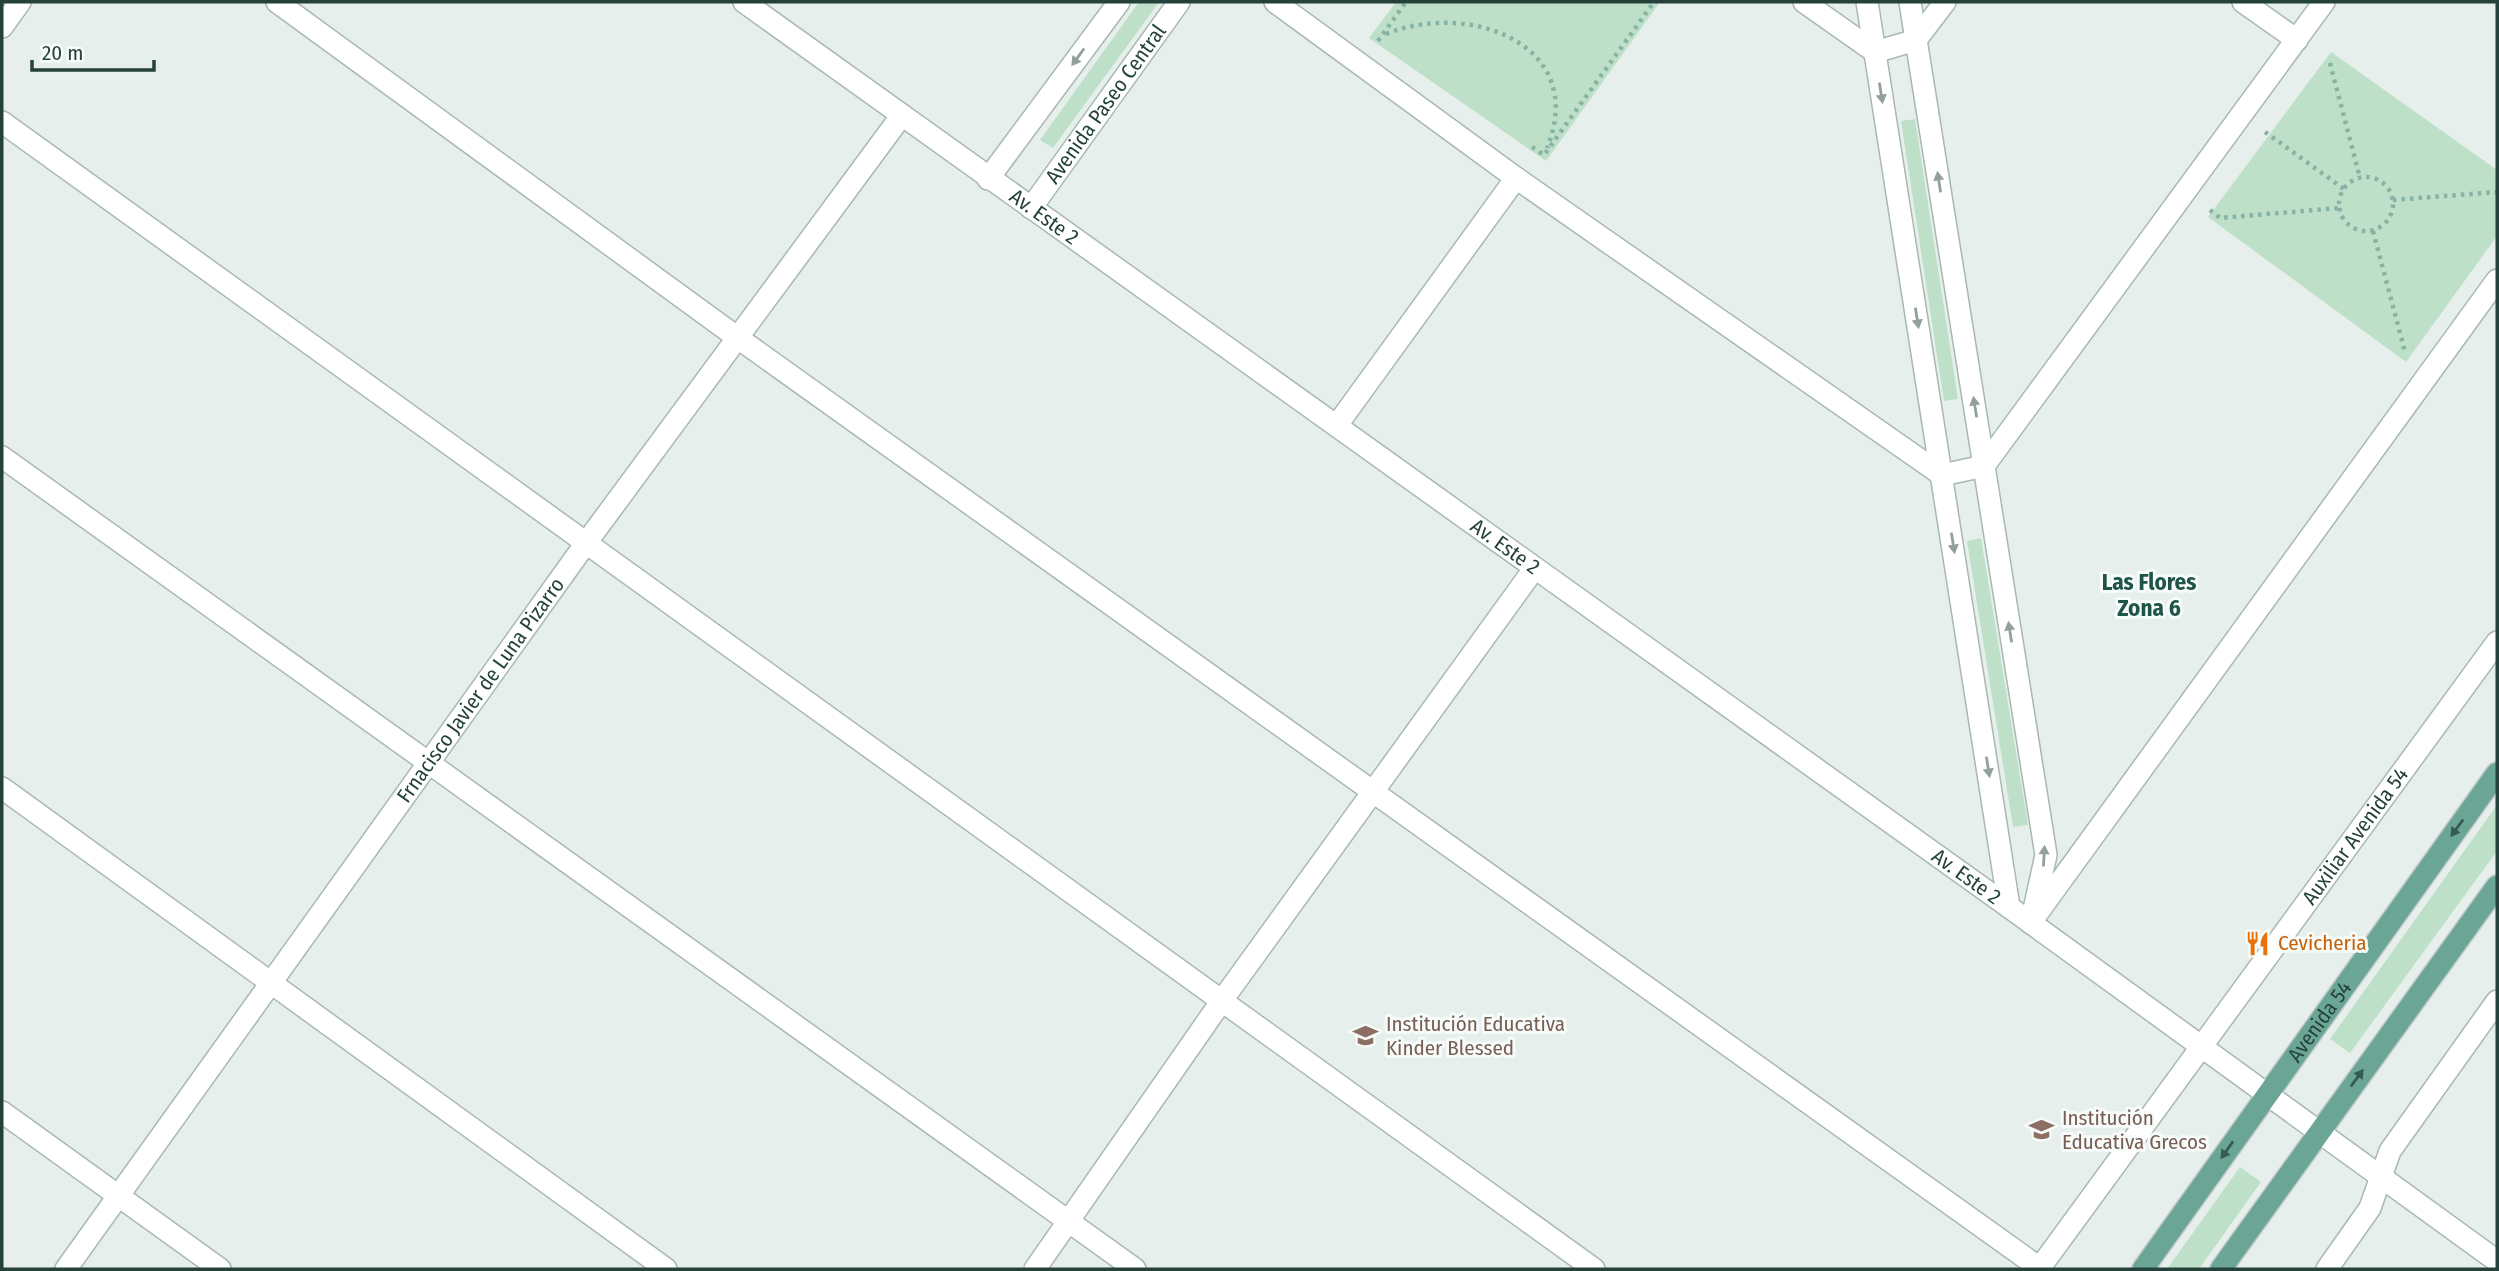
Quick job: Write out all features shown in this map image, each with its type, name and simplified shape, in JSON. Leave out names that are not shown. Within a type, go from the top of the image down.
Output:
[{"type":"main road","name":"Avenida 54","points":[[2143,1269],[2497,773]]},
{"type":"main road","points":[[2221,1269],[2497,886]]},
{"type":"street","points":[[2,27],[20,2]]},
{"type":"street","points":[[277,2],[738,338],[2040,1269]]},
{"type":"street","name":"Av. Este 2","points":[[744,2],[2010,907],[2317,1133],[2497,1261]]},
{"type":"street","points":[[988,179],[1119,2]]},
{"type":"street","name":"Avenida Paseo Central","points":[[1031,208],[1179,2]]},
{"type":"street","points":[[1275,2],[1516,178],[1942,475],[1984,466],[2324,2]]},
{"type":"street","points":[[1804,2],[1875,52]]},
{"type":"street","points":[[1867,2],[2010,907]]},
{"type":"street","points":[[1910,2],[2046,855],[2031,923]]},
{"type":"street","points":[[1875,52],[1916,40],[1945,2]]},
{"type":"street","points":[[2244,2],[2297,40]]},
{"type":"street","name":"Frnacisco Javier de Luna Pizarro","points":[[66,1269],[586,542],[902,115]]},
{"type":"street","points":[[2,122],[1223,999],[1594,1269]]},
{"type":"street","points":[[1337,425],[1516,178]]},
{"type":"street","points":[[2031,923],[2497,280]]},
{"type":"street","points":[[2,457],[1135,1269]]},
{"type":"street","points":[[1035,1269],[1223,999],[1534,569]]},
{"type":"street","name":"Auxiliar Avenida 54","points":[[2040,1269],[2203,1049],[2497,642]]},
{"type":"street","points":[[2,788],[666,1269]]},
{"type":"street","points":[[2327,1269],[2370,1208],[2390,1151],[2497,1001]]},
{"type":"street","points":[[2,1112],[220,1269]]},
{"type":"path","points":[[1378,41],[1406,2]]},
{"type":"path","points":[[1544,155],[1654,2]]},
{"type":"path","points":[[1378,41],[1408,19]]},
{"type":"path","points":[[1378,41],[1389,49]]},
{"type":"path","points":[[1538,50],[1554,83],[1557,108],[1553,132],[1544,155]]},
{"type":"path","points":[[2330,63],[2360,178]]},
{"type":"path","points":[[2265,132],[2344,189]]},
{"type":"path","points":[[1522,140],[1544,155]]},
{"type":"path","points":[[2360,178],[2378,180],[2385,185],[2393,200],[2390,218],[2373,231],[2350,227],[2339,208],[2344,189],[2360,178]]},
{"type":"path","points":[[2393,200],[2497,192]]},
{"type":"path","points":[[2220,218],[2339,208]]},
{"type":"path","points":[[2373,231],[2406,354]]},
{"type":"green space","points":[[1139,2],[1159,2],[1053,148],[1040,140]]},
{"type":"green space","points":[[1396,2],[1660,2],[1546,161],[1369,38]]},
{"type":"green space","points":[[2331,52],[2497,170],[2497,236],[2406,362],[2208,217]]},
{"type":"green space","points":[[1915,119],[1958,399],[1944,401],[1901,121]]},
{"type":"green space","points":[[1981,538],[2028,825],[2013,827],[1967,541]]},
{"type":"green space","points":[[2497,805],[2497,851],[2350,1053],[2330,1039]]},
{"type":"green space","points":[[2240,1167],[2261,1182],[2199,1269],[2167,1269]]},
{"type":"place","name":"Cevicheria","points":[[2258,943]]},
{"type":"place","name":"Institución Educativa Kinder Blessed","points":[[1366,1036]]},
{"type":"place","name":"Institución Educativa Grecos","points":[[2042,1130]]},
{"type":"district","name":"Las Flores Zona 6","points":[[2149,595]]}]
